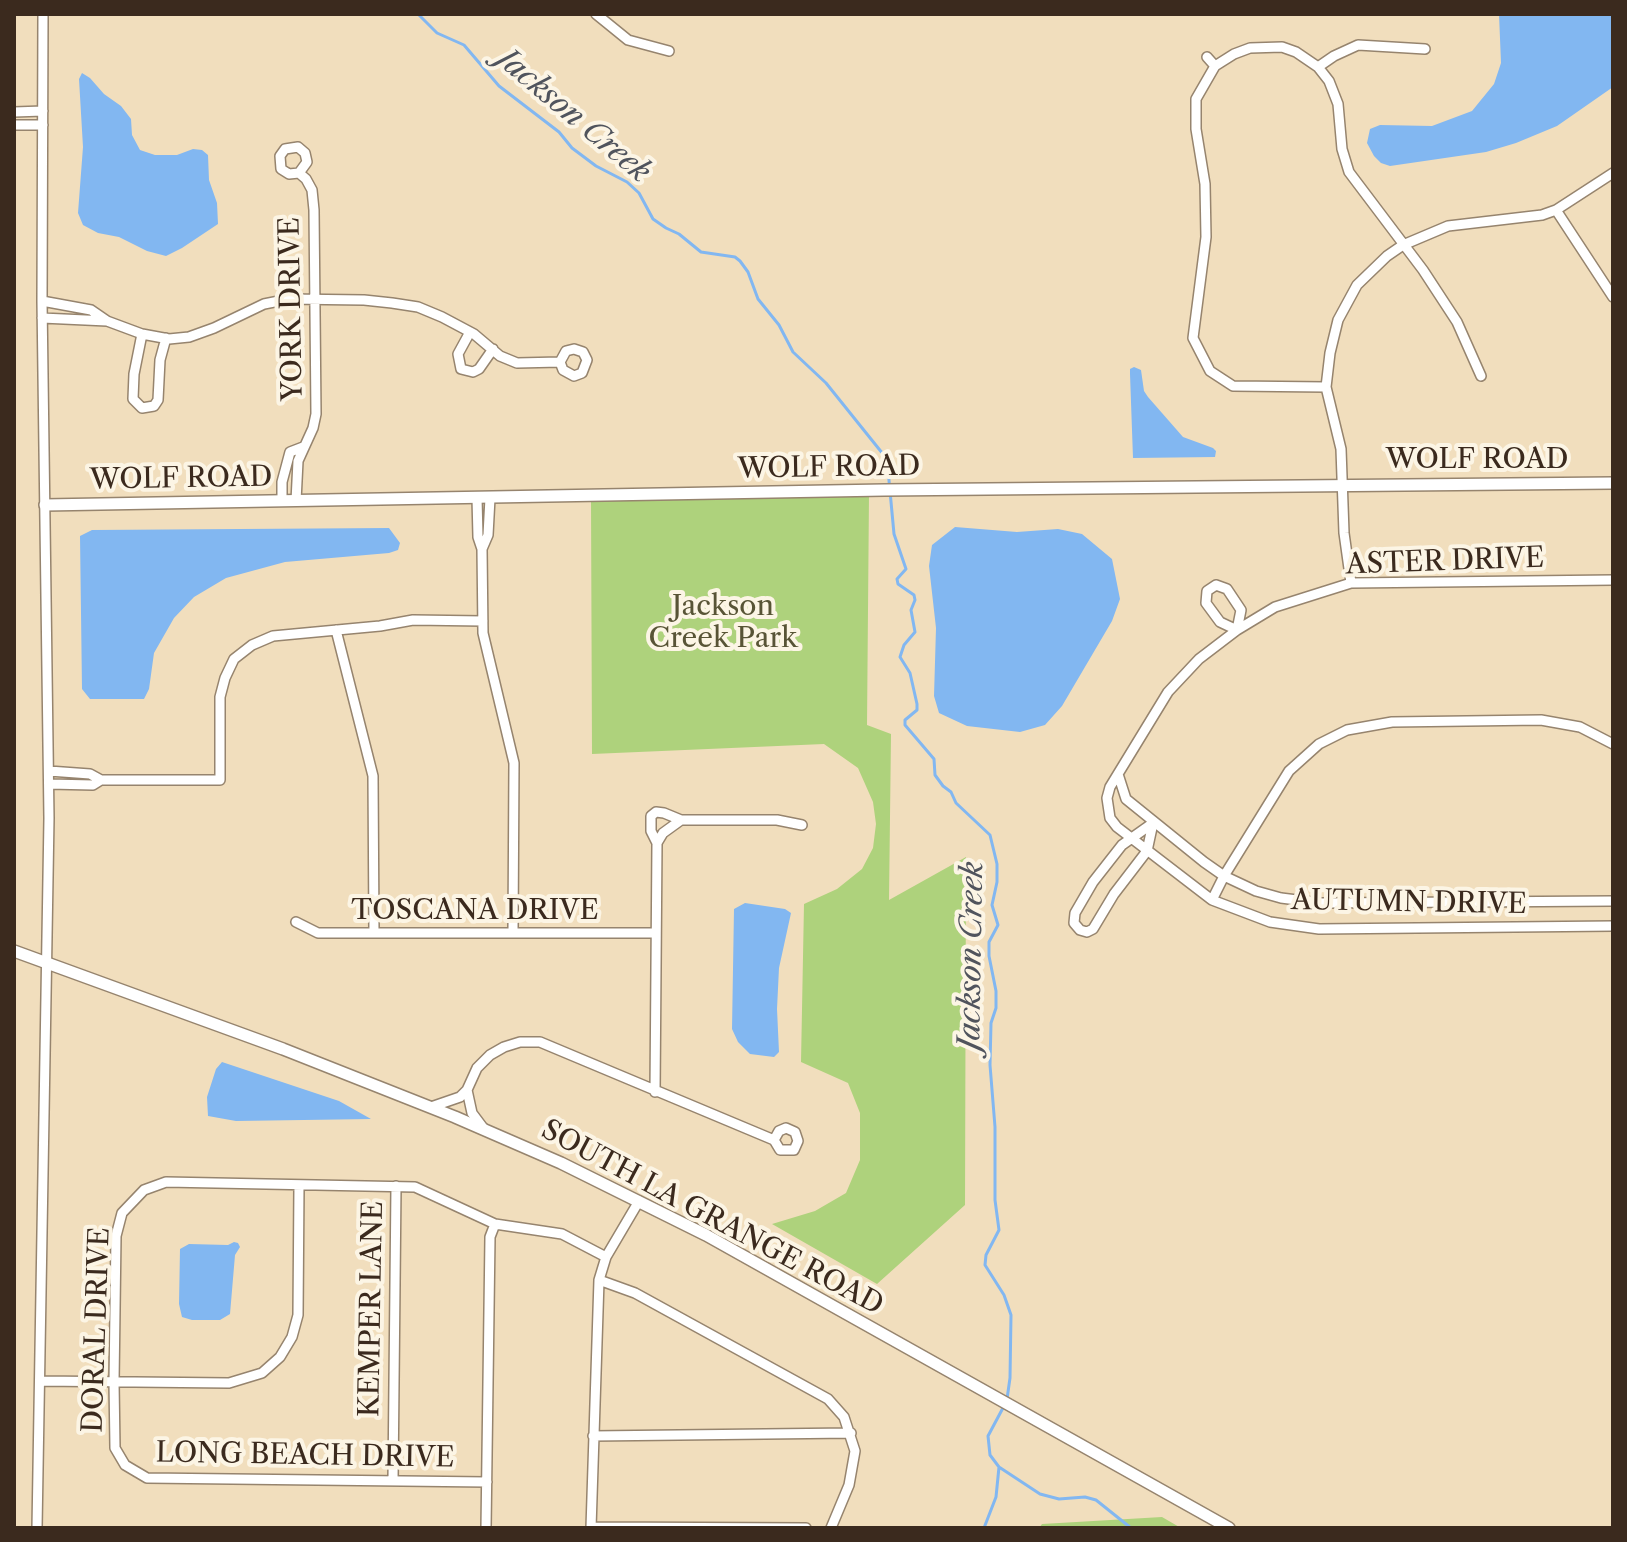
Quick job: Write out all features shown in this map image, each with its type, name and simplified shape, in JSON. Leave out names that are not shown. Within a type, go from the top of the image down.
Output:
[{"type":"main road","name":"WOLF ROAD","points":[[45,505],[884,490],[1613,483]]},
{"type":"main road","name":"SOUTH LA GRANGE ROAD","points":[[14,951],[283,1049],[431,1107],[561,1163],[706,1235],[1229,1528]]},
{"type":"street","points":[[37,1528],[49,784],[42,318],[43,14]]},
{"type":"street","points":[[596,14],[628,40],[669,51]]},
{"type":"street","points":[[1318,67],[1358,45],[1425,49]]},
{"type":"street","points":[[1326,387],[1233,386],[1210,371],[1193,338],[1206,237],[1205,184],[1196,129],[1196,99],[1215,66],[1250,48],[1282,47],[1296,52],[1318,67],[1329,81],[1338,104],[1342,149],[1349,172],[1457,322],[1481,376]]},
{"type":"street","points":[[1207,57],[1215,66]]},
{"type":"street","points":[[14,112],[43,111]]},
{"type":"street","points":[[14,125],[43,125]]},
{"type":"street","name":"YORK DRIVE","points":[[296,501],[296,473],[316,414],[312,190],[299,173]]},
{"type":"street","points":[[1351,583],[1341,485],[1341,449],[1326,387],[1338,320],[1357,285],[1403,245],[1448,226],[1542,215],[1556,210],[1613,173]]},
{"type":"street","points":[[1556,210],[1613,297]]},
{"type":"street","points":[[42,301],[91,310],[107,321],[142,334],[166,338],[189,337],[264,304],[289,299],[364,300],[418,307],[470,332],[517,363],[560,362]]},
{"type":"street","points":[[42,318],[107,321]]},
{"type":"street","points":[[470,332],[458,354],[461,369],[466,372],[479,369],[493,349]]},
{"type":"street","points":[[142,334],[134,374],[133,399],[142,408],[154,406],[158,400],[160,360],[166,338]]},
{"type":"street","name":"YORK DRIVE","points":[[282,501],[282,482],[290,452],[303,447]]},
{"type":"street","points":[[483,498],[488,535],[482,549],[486,653],[514,763],[513,933]]},
{"type":"street","name":"ASTER DRIVE","points":[[1118,774],[1168,692],[1199,659],[1237,630],[1275,607],[1351,583],[1613,580]]},
{"type":"street","points":[[1220,585],[1227,589],[1241,610],[1237,630],[1220,622],[1206,603],[1205,594],[1211,587],[1220,585]]},
{"type":"street","points":[[49,771],[90,774],[101,780],[220,780],[220,697],[234,659],[252,645],[273,636],[413,620],[483,621]]},
{"type":"street","points":[[336,630],[373,776],[374,933]]},
{"type":"street","points":[[1212,900],[1289,771],[1319,744],[1347,730],[1392,722],[1541,720],[1580,727],[1613,744]]},
{"type":"street","name":"AUTUMN DRIVE","points":[[1118,774],[1126,799],[1153,823],[1224,876],[1256,891],[1304,902],[1613,901]]},
{"type":"street","name":"AUTUMN DRIVE","points":[[1118,774],[1108,793],[1107,808],[1117,827],[1212,900],[1270,922],[1303,928],[1613,926]]},
{"type":"street","points":[[49,784],[93,785],[101,780]]},
{"type":"street","points":[[655,1092],[657,843],[651,831],[651,816],[656,812],[681,820],[777,820],[802,825]]},
{"type":"street","points":[[657,843],[663,833],[681,820]]},
{"type":"street","points":[[1153,823],[1147,851],[1114,894],[1093,929],[1087,932],[1080,930],[1074,923],[1075,913],[1093,882],[1122,845],[1153,823]]},
{"type":"street","name":"TOSCANA DRIVE","points":[[296,922],[318,933],[656,933]]},
{"type":"street","points":[[431,1107],[450,1102],[467,1090],[477,1068],[490,1055],[520,1042],[540,1042],[774,1140]]},
{"type":"street","points":[[467,1090],[472,1113],[484,1129]]},
{"type":"street","name":"DORAL DRIVE","points":[[125,1465],[115,1448],[114,1382],[116,1236],[122,1213],[144,1190],[166,1182],[299,1185]]},
{"type":"street","points":[[40,1381],[229,1383],[262,1373],[280,1357],[292,1337],[298,1315],[299,1185],[415,1187],[495,1224],[562,1234],[606,1257]]},
{"type":"street","name":"KEMPER LANE","points":[[393,1480],[396,1186]]},
{"type":"street","points":[[639,1201],[606,1257],[599,1280],[591,1527],[806,1528]]},
{"type":"street","points":[[486,1528],[490,1237],[495,1224]]},
{"type":"street","points":[[599,1280],[635,1293],[828,1399],[844,1417],[855,1451],[854,1465],[831,1528]]},
{"type":"street","points":[[593,1436],[851,1433]]},
{"type":"street","name":"LONG BEACH DRIVE","points":[[125,1465],[147,1478],[487,1482]]},
{"type":"green space","name":"Jackson Creek Park","points":[[869,494],[867,725],[891,734],[889,900],[966,857],[965,1205],[877,1284],[772,1224],[815,1211],[846,1193],[860,1160],[860,1113],[848,1083],[801,1062],[804,904],[837,889],[862,869],[873,848],[876,824],[873,802],[858,768],[824,744],[592,754],[591,501]]},
{"type":"green space","points":[[1162,1517],[1181,1528],[1039,1528],[1042,1524]]},
{"type":"water","points":[[1499,14],[1613,14],[1613,87],[1557,126],[1516,143],[1486,152],[1390,166],[1381,163],[1367,143],[1370,129],[1380,125],[1432,126],[1472,111],[1494,84],[1501,63]]},
{"type":"water","points":[[82,73],[121,106],[131,119],[132,135],[140,150],[155,155],[177,155],[193,149],[202,150],[208,155],[209,180],[217,203],[218,224],[166,256],[83,225],[78,213],[83,147],[79,79]]},
{"type":"water","points":[[1130,369],[1141,370],[1148,397],[1183,437],[1213,448],[1215,457],[1133,458]]},
{"type":"water","points":[[955,527],[1017,532],[1058,529],[1082,534],[1112,559],[1120,599],[1112,621],[1062,706],[1045,725],[1020,732],[967,726],[939,713],[934,696],[936,628],[929,566],[932,545]]},
{"type":"water","points":[[389,528],[400,543],[398,550],[285,562],[226,578],[194,597],[174,618],[154,653],[149,689],[144,699],[90,699],[82,689],[80,536],[92,530]]},
{"type":"water","points":[[745,903],[785,909],[791,913],[779,968],[779,1052],[774,1057],[750,1054],[738,1042],[732,1029],[734,909]]},
{"type":"water","points":[[222,1062],[339,1101],[371,1119],[236,1121],[208,1116],[207,1097],[216,1069]]},
{"type":"water","points":[[234,1242],[240,1247],[235,1255],[230,1314],[220,1320],[182,1317],[179,1304],[180,1249],[189,1244],[228,1245]]},
{"type":"waterway","name":"Jackson Creek","points":[[418,14],[437,33],[464,45],[499,86],[559,132],[572,148],[596,166],[627,182],[639,193],[653,219],[701,252],[735,257],[740,261],[748,272],[758,299],[779,325],[793,352],[826,383],[887,459],[894,534],[906,569],[897,579],[898,584],[914,595],[915,600],[911,610],[915,632],[904,645],[900,657],[910,673],[917,710],[905,720],[905,725],[934,759],[935,775],[951,792],[956,803],[990,835],[997,864],[992,905],[998,925],[989,942],[989,956],[996,991],[990,1065],[999,1230],[986,1255],[985,1265],[1004,1295],[1011,1315],[1007,1399]]},
{"type":"waterway","points":[[1004,1406],[988,1436],[990,1455],[999,1467],[1040,1494],[1059,1499],[1085,1497],[1096,1500],[1131,1528]]},
{"type":"waterway","name":"Jackson Creek","points":[[984,1528],[996,1497],[999,1467]]}]
